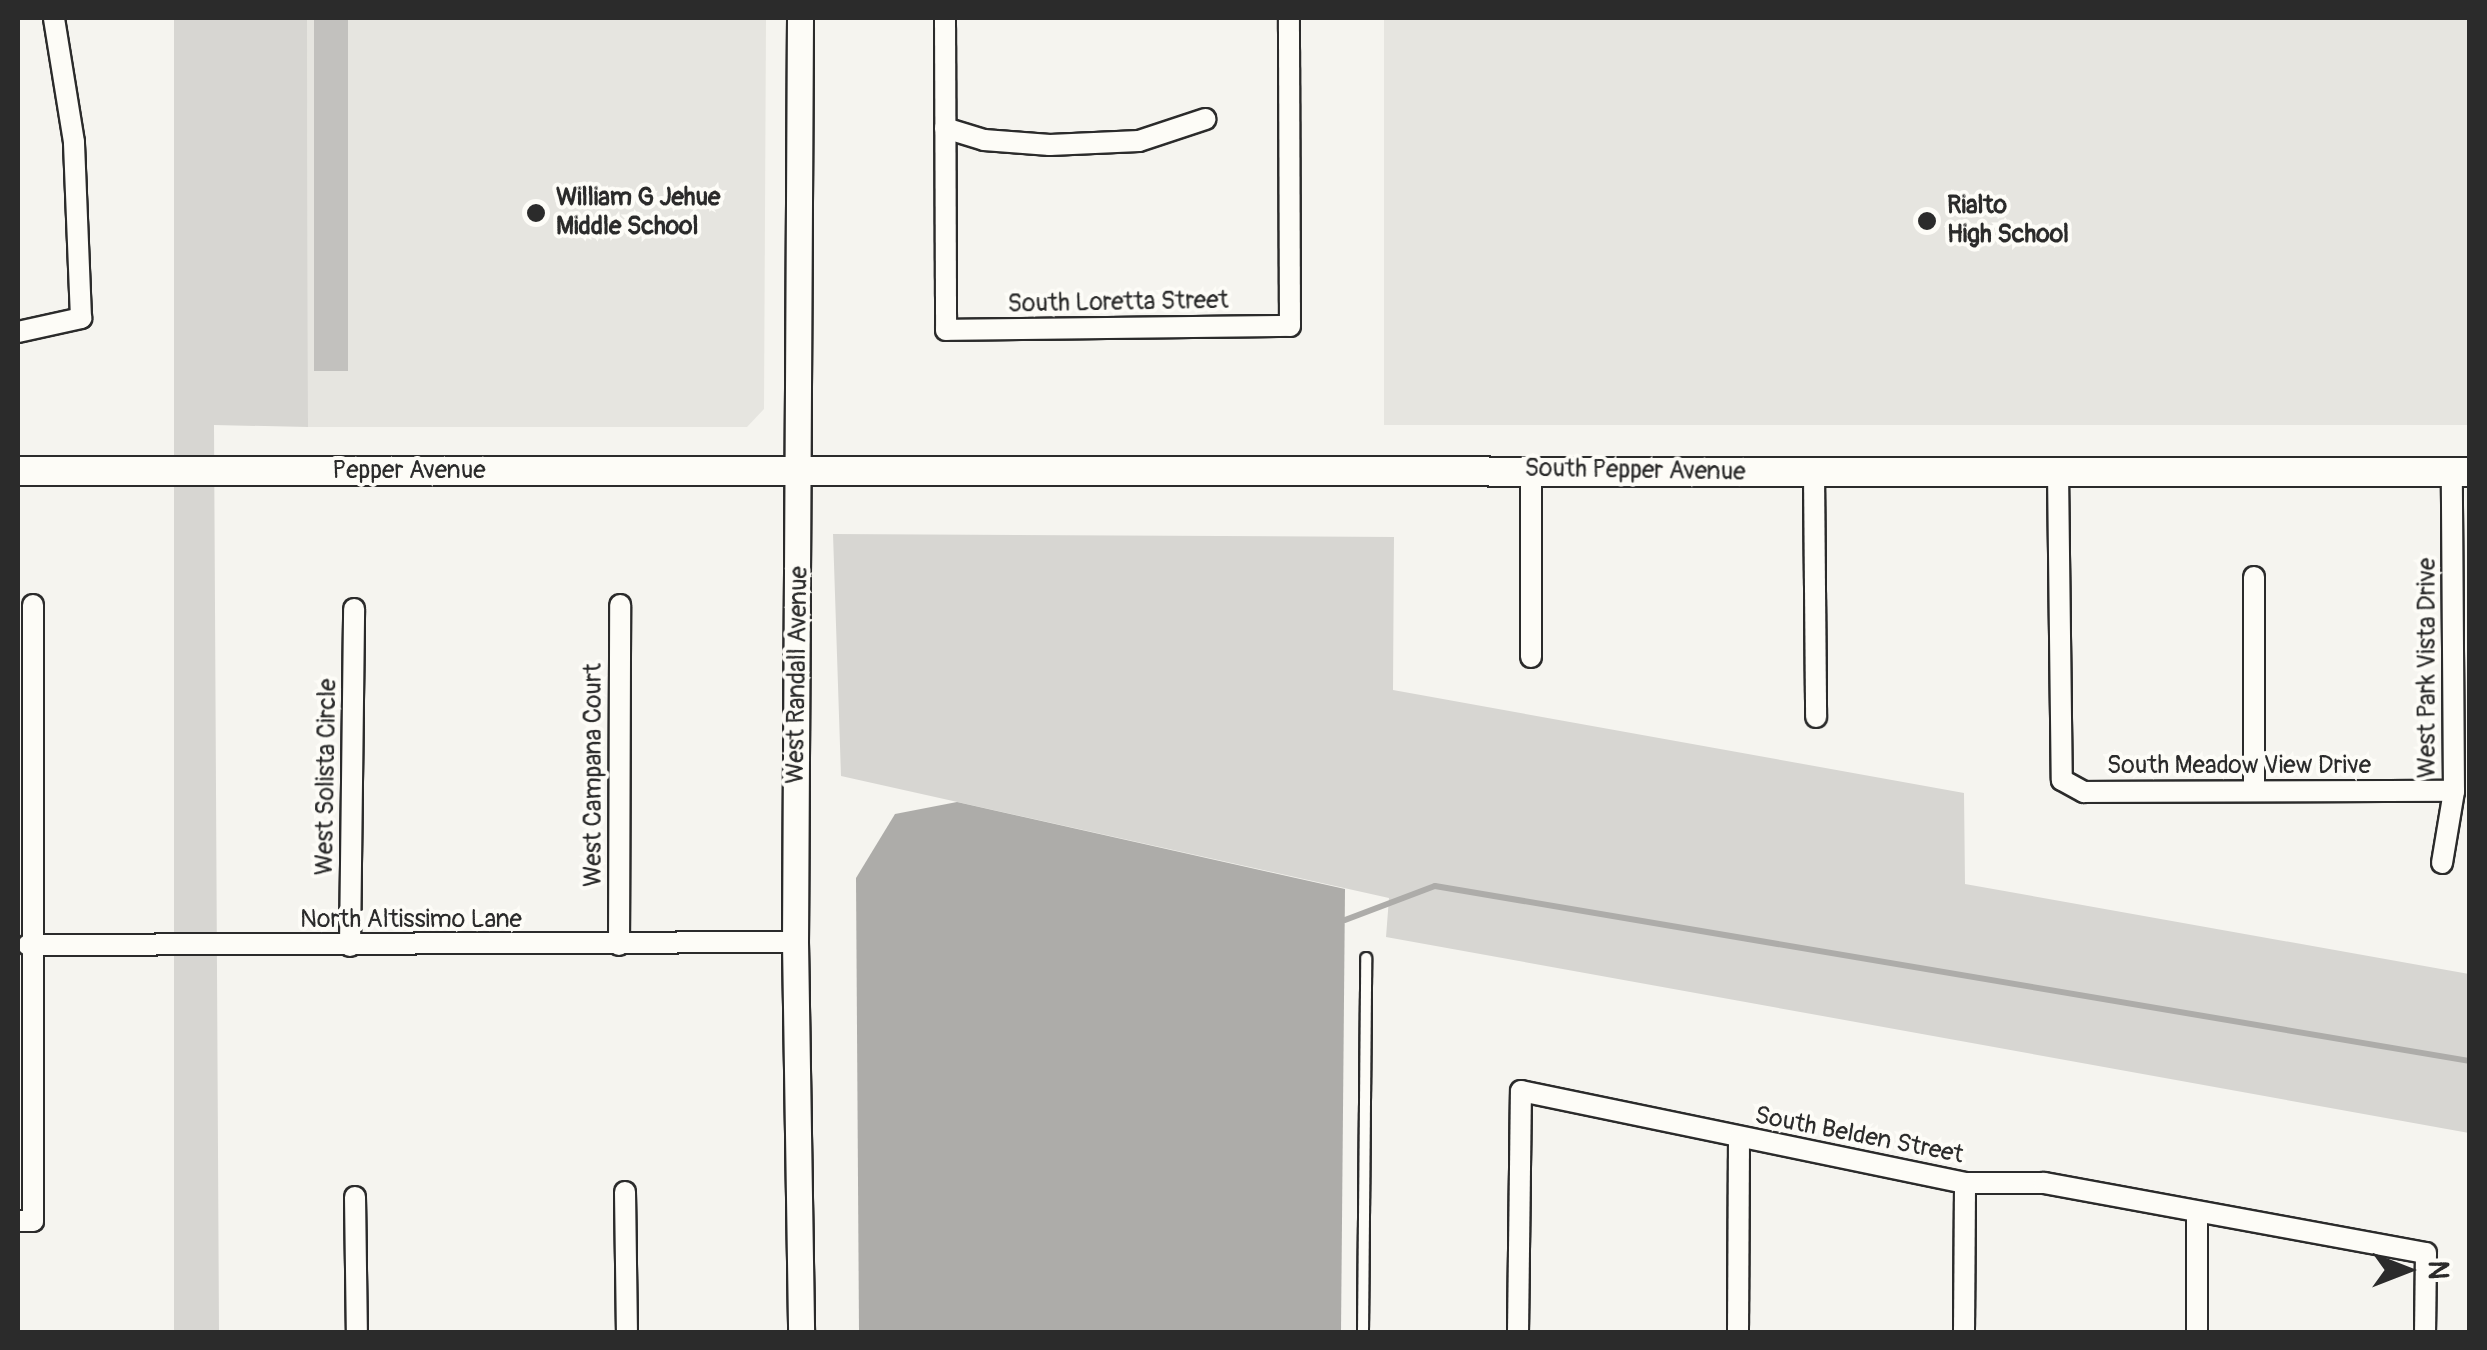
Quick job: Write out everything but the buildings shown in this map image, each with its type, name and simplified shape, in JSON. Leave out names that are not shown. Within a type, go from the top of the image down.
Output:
[{"type":"main road","name":"South Pepper Avenue","points":[[800,471],[2461,472]]},
{"type":"main road","name":"Pepper Avenue","points":[[18,472],[800,471]]},
{"type":"street","points":[[24,332],[81,318],[74,142],[54,18]]},
{"type":"street","name":"West Randall Avenue","points":[[800,18],[794,942],[801,1332]]},
{"type":"street","points":[[944,18],[946,128],[984,140],[1050,145],[1138,140],[1205,119]]},
{"type":"street","name":"South Loretta Street","points":[[946,128],[946,330],[1290,326],[1289,18]]},
{"type":"street","points":[[1531,469],[1531,657]]},
{"type":"street","name":"South Meadow View Drive","points":[[2058,472],[2062,780],[2084,792],[2454,791]]},
{"type":"street","name":"West Park Vista Drive","points":[[2442,863],[2454,791],[2461,472]]},
{"type":"street","points":[[1814,474],[1816,717]]},
{"type":"street","points":[[2254,577],[2254,790]]},
{"type":"street","points":[[25,1221],[32,605]]},
{"type":"street","name":"West Campana Court","points":[[619,944],[620,605]]},
{"type":"street","name":"West Solista Circle","points":[[350,946],[354,608]]},
{"type":"street","name":"North Altissimo Lane","points":[[28,944],[794,942]]},
{"type":"street","name":"South Belden Street","points":[[1518,1332],[1521,1091],[1965,1183],[2044,1183],[2426,1253],[2426,1332]]},
{"type":"street","points":[[1738,1332],[1739,1138]]},
{"type":"street","points":[[1964,1332],[1965,1183]]},
{"type":"street","points":[[625,1192],[626,1332]]},
{"type":"street","points":[[355,1197],[357,1332]]},
{"type":"street","points":[[2197,1332],[2198,1213]]},
{"type":"lane","points":[[1363,1332],[1366,958]]},
{"type":"shaded area","points":[[174,18],[307,18],[308,427],[214,425],[219,1332],[174,1332]]},
{"type":"shaded area","name":"William G Jehue Middle School","points":[[307,18],[766,18],[764,409],[747,427],[308,427]]},
{"type":"shaded area","name":"Rialto High School","points":[[1384,18],[2469,18],[2469,425],[1384,425]]},
{"type":"shaded area","points":[[833,534],[1394,537],[1393,690],[1964,793],[1965,884],[2469,974],[2469,1133],[1386,937],[1389,898],[841,776]]},
{"type":"shaded area","points":[[957,802],[1345,889],[1341,1332],[859,1332],[856,878],[895,814]]},
{"type":"waterway","points":[[1345,920],[1435,886],[2470,1061]]},
{"type":"place","name":"William G Jehue Middle School","points":[[536,213]]},
{"type":"place","name":"Rialto High School","points":[[1927,221]]}]
